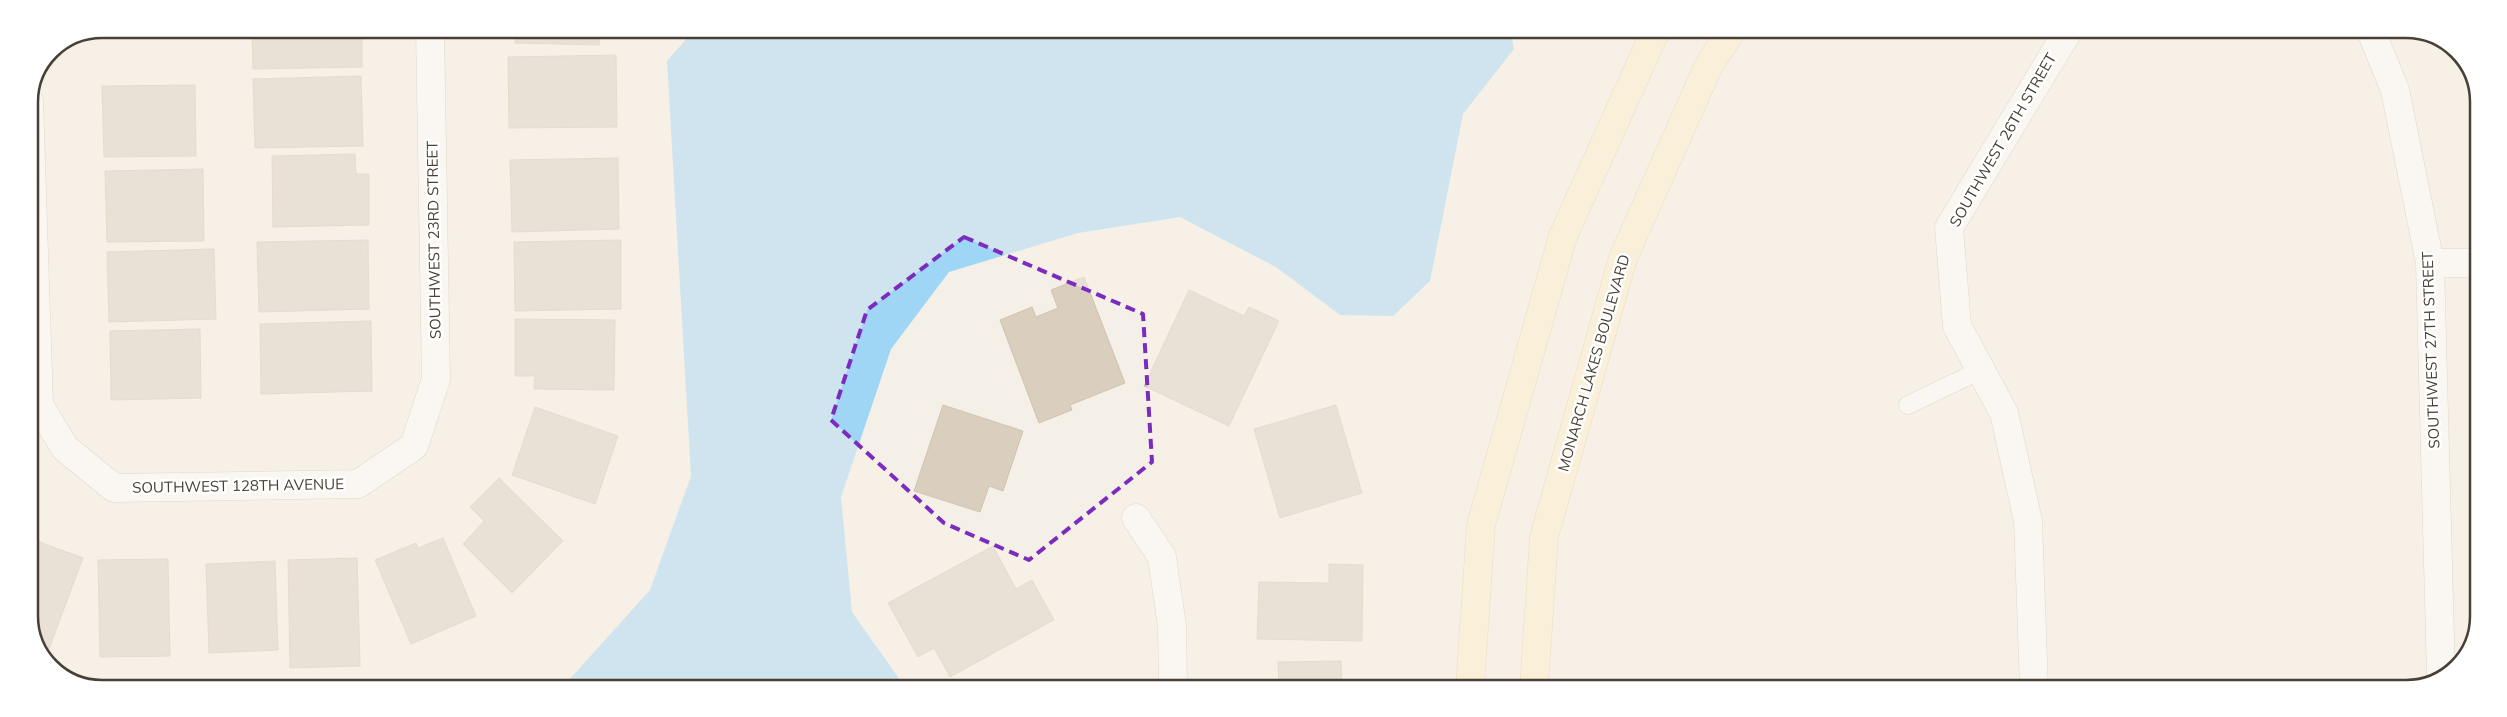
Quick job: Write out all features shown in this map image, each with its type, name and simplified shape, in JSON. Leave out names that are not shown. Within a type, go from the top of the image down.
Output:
[{"type":"street","name":"SOUTHWEST 23RD STREET","points":[[414,446],[436,379],[430,38]]},
{"type":"street","points":[[1470,680],[1481,525],[1563,236],[1652,38]]},
{"type":"street","name":"MONARCH LAKES BOULEVARD","points":[[1534,680],[1544,538],[1623,258],[1709,65],[1727,38]]},
{"type":"street","name":"SOUTHWEST 26TH STREET","points":[[2034,680],[2028,521],[2004,413],[1956,326],[1950,228],[2064,38]]},
{"type":"street","name":"SOUTHWEST 27TH STREET","points":[[2374,38],[2395,90],[2430,263],[2446,664]]},
{"type":"street","points":[[2430,263],[2469,263]]},
{"type":"street","name":"SOUTHWEST 128TH AVENUE","points":[[38,375],[39,405],[65,448],[114,488],[358,484],[414,446]]},
{"type":"street","points":[[1136,518],[1162,557],[1172,626],[1174,680]]},
{"type":"lane","points":[[1908,405],[1981,370]]},
{"type":"highlighted area","points":[[964,237],[1143,314],[1152,462],[1029,560],[944,523],[831,420],[867,310]]},
{"type":"water","points":[[687,38],[1512,38],[1514,49],[1463,114],[1430,281],[1393,316],[1340,315],[1276,267],[1180,217],[1078,233],[949,272],[891,349],[841,497],[852,612],[900,680],[569,680],[650,590],[691,476],[667,61]]},
{"type":"building","points":[[252,38],[362,38],[362,67],[253,69]]},
{"type":"building","points":[[515,38],[599,38],[599,45],[515,43]]},
{"type":"building","points":[[616,55],[617,127],[509,128],[508,57]]},
{"type":"building","points":[[361,76],[363,146],[255,148],[253,79]]},
{"type":"building","points":[[195,85],[196,156],[104,157],[102,86]]},
{"type":"building","points":[[355,154],[356,174],[369,174],[369,225],[273,227],[272,156]]},
{"type":"building","points":[[618,158],[619,229],[512,232],[510,160]]},
{"type":"building","points":[[203,169],[204,241],[107,242],[105,171]]},
{"type":"building","points":[[368,240],[369,309],[259,312],[257,242]]},
{"type":"building","points":[[621,240],[621,309],[515,311],[514,242]]},
{"type":"building","points":[[214,249],[216,319],[109,322],[107,252]]},
{"type":"building","points":[[1084,277],[1125,383],[1070,405],[1072,410],[1039,423],[1000,320],[1032,307],[1036,317],[1058,308],[1051,290]]},
{"type":"building","points":[[1189,290],[1244,316],[1249,307],[1279,321],[1229,426],[1144,386]]},
{"type":"building","points":[[515,319],[615,320],[614,390],[534,389],[535,376],[515,376]]},
{"type":"building","points":[[371,321],[372,391],[261,394],[260,324]]},
{"type":"building","points":[[200,329],[201,398],[111,400],[110,331]]},
{"type":"building","points":[[943,405],[1023,431],[1003,491],[989,486],[980,512],[914,491]]},
{"type":"building","points":[[1336,405],[1362,493],[1280,518],[1254,429]]},
{"type":"building","points":[[535,407],[618,436],[595,504],[512,475]]},
{"type":"building","points":[[499,478],[563,541],[512,593],[463,544],[484,521],[470,507]]},
{"type":"building","points":[[443,538],[476,616],[411,644],[375,560],[416,543],[418,548]]},
{"type":"building","points":[[38,541],[83,558],[48,650],[42,640],[38,619]]},
{"type":"building","points":[[993,546],[1016,589],[1032,580],[1054,620],[950,677],[934,648],[918,657],[888,603]]},
{"type":"building","points":[[357,558],[360,666],[290,668],[288,560]]},
{"type":"building","points":[[168,559],[170,656],[100,657],[98,560]]},
{"type":"building","points":[[275,561],[278,650],[209,653],[206,564]]},
{"type":"building","points":[[1329,564],[1363,565],[1362,641],[1257,639],[1259,582],[1329,583]]},
{"type":"building","points":[[1341,661],[1342,680],[1279,680],[1278,662]]}]
